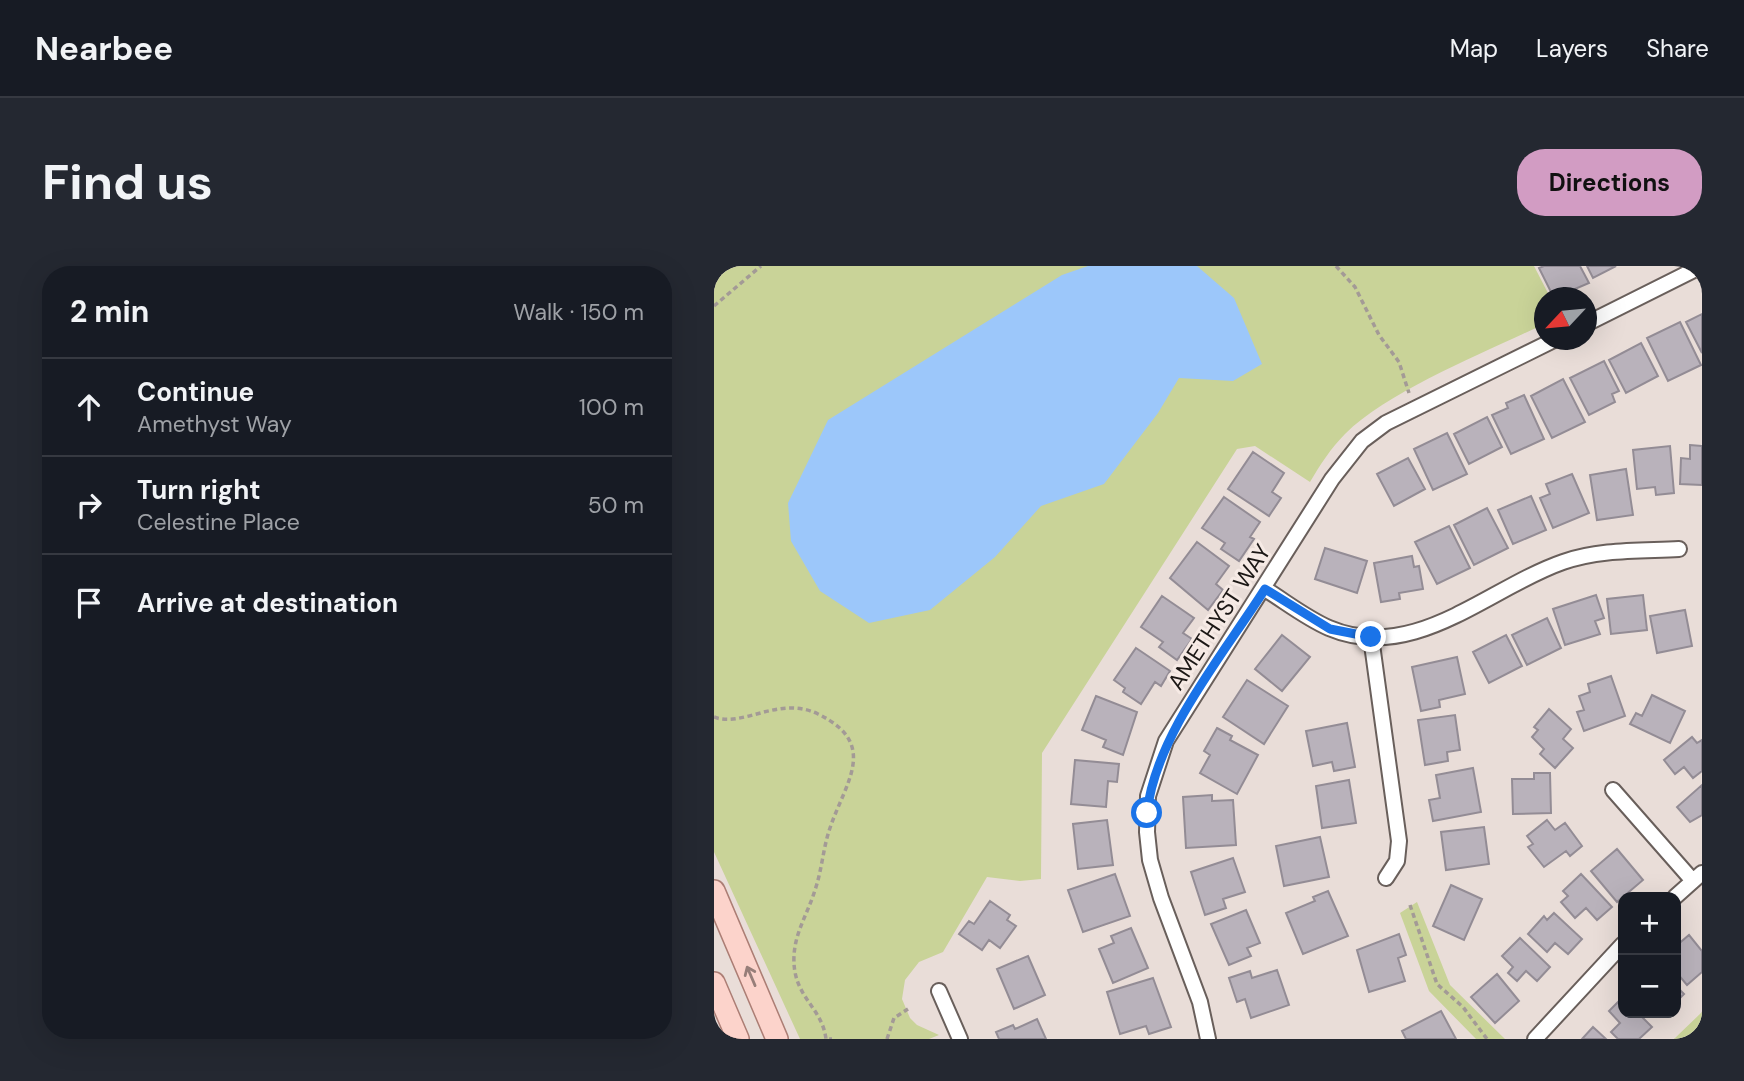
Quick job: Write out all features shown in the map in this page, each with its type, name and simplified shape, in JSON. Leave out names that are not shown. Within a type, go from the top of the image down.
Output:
[{"type":"main road","points":[[714,891],[777,1039]]},
{"type":"main road","points":[[714,983],[738,1039]]},
{"type":"street","points":[[1597,319],[1702,266]]},
{"type":"street","name":"AMETHYST WAY","points":[[1208,1039],[1200,1002],[1150,860],[1147,832],[1149,796],[1166,741],[1265,589],[1332,479],[1362,441],[1400,414],[1534,350]]},
{"type":"street","points":[[1265,589],[1330,629],[1371,637],[1406,634],[1429,628],[1562,562],[1602,554],[1679,549]]},
{"type":"street","points":[[1371,637],[1399,841],[1397,861],[1386,878]]},
{"type":"street","points":[[1613,790],[1698,877],[1681,892]]},
{"type":"street","points":[[1535,1039],[1618,949]]},
{"type":"street","points":[[939,991],[960,1039]]},
{"type":"path","points":[[714,306],[761,266]]},
{"type":"path","points":[[1336,266],[1355,287],[1379,334],[1401,366],[1409,393]]},
{"type":"path","points":[[714,717],[727,719],[795,707],[827,719],[850,743],[854,760],[852,776],[831,825],[819,876],[802,922],[794,955],[800,991],[819,1018],[826,1039],[832,1039]]},
{"type":"path","points":[[1410,905],[1437,984],[1463,1007],[1487,1039]]},
{"type":"path","points":[[887,1039],[894,1018],[908,1009]]},
{"type":"path","points":[[1689,1039],[1702,1026]]},
{"type":"green space","points":[[714,266],[1534,266],[1545,287],[1534,287],[1534,329],[1440,373],[1387,402],[1345,434],[1310,482],[1255,446],[1237,449],[1042,753],[1041,879],[1020,881],[987,877],[943,952],[919,962],[905,980],[902,999],[910,1018],[917,1025],[939,1035],[929,1039],[800,1039],[714,852]]},
{"type":"green space","points":[[1417,902],[1450,985],[1505,1039],[1476,1039],[1429,991],[1400,913]]},
{"type":"green space","points":[[1702,1012],[1702,1039],[1674,1039]]},
{"type":"water","points":[[1088,266],[1197,266],[1234,298],[1262,364],[1233,381],[1179,378],[1158,413],[1104,484],[1041,506],[995,557],[930,610],[869,623],[820,591],[791,541],[788,503],[828,420],[1062,275]]},
{"type":"building","points":[[1580,266],[1589,283],[1580,287],[1548,287],[1539,268]]},
{"type":"building","points":[[1587,266],[1616,266],[1593,278]]},
{"type":"building","points":[[1702,314],[1702,353],[1686,322]]},
{"type":"building","points":[[1680,322],[1701,365],[1668,381],[1647,338]]},
{"type":"building","points":[[1641,343],[1658,376],[1626,393],[1609,360]]},
{"type":"building","points":[[1604,361],[1619,391],[1612,394],[1615,402],[1589,415],[1570,378]]},
{"type":"building","points":[[1563,379],[1585,422],[1552,438],[1531,396]]},
{"type":"building","points":[[1524,395],[1544,439],[1511,454],[1492,415],[1508,408],[1506,403]]},
{"type":"building","points":[[1487,417],[1502,447],[1469,464],[1454,434]]},
{"type":"building","points":[[1447,433],[1467,474],[1433,490],[1414,449]]},
{"type":"building","points":[[1690,445],[1702,446],[1702,485],[1680,484],[1681,458],[1690,459]]},
{"type":"building","points":[[1670,446],[1674,493],[1656,495],[1655,487],[1637,489],[1633,450]]},
{"type":"building","points":[[1253,452],[1284,473],[1272,492],[1281,498],[1269,516],[1228,489]]},
{"type":"building","points":[[1408,458],[1425,489],[1394,506],[1377,474]]},
{"type":"building","points":[[1626,469],[1633,515],[1597,520],[1590,475]]},
{"type":"building","points":[[1572,474],[1589,513],[1553,528],[1540,498],[1550,494],[1546,484]]},
{"type":"building","points":[[1531,496],[1546,530],[1513,544],[1498,510]]},
{"type":"building","points":[[1224,497],[1260,522],[1250,537],[1254,539],[1239,561],[1221,549],[1225,543],[1202,528]]},
{"type":"building","points":[[1487,508],[1508,548],[1474,565],[1454,525]]},
{"type":"building","points":[[1449,526],[1470,568],[1437,584],[1415,542]]},
{"type":"building","points":[[1197,542],[1229,566],[1216,584],[1223,590],[1208,610],[1170,578]]},
{"type":"building","points":[[1325,548],[1367,561],[1357,593],[1315,579]]},
{"type":"building","points":[[1412,556],[1414,567],[1419,566],[1423,589],[1399,593],[1400,599],[1381,602],[1374,563]]},
{"type":"building","points":[[1596,595],[1604,618],[1595,621],[1600,634],[1565,645],[1553,609]]},
{"type":"building","points":[[1643,595],[1647,630],[1611,634],[1607,599]]},
{"type":"building","points":[[1162,596],[1194,618],[1183,633],[1192,639],[1177,660],[1159,647],[1163,642],[1141,627]]},
{"type":"building","points":[[1685,610],[1692,646],[1657,653],[1650,616]]},
{"type":"building","points":[[1547,618],[1561,648],[1527,665],[1512,635]]},
{"type":"building","points":[[1282,635],[1310,657],[1282,691],[1255,669]]},
{"type":"building","points":[[1506,635],[1522,666],[1489,683],[1473,652]]},
{"type":"building","points":[[1136,648],[1170,671],[1161,686],[1155,682],[1141,704],[1123,692],[1125,688],[1114,680]]},
{"type":"building","points":[[1457,657],[1465,694],[1439,700],[1440,707],[1421,711],[1412,667]]},
{"type":"building","points":[[1611,676],[1625,716],[1584,731],[1577,712],[1584,710],[1579,696],[1590,692],[1588,684]]},
{"type":"building","points":[[1247,680],[1288,706],[1264,744],[1223,717]]},
{"type":"building","points":[[1652,695],[1685,711],[1670,743],[1630,724],[1636,713],[1642,716]]},
{"type":"building","points":[[1096,696],[1137,712],[1123,755],[1103,747],[1106,740],[1082,730]]},
{"type":"building","points":[[1549,709],[1571,729],[1563,739],[1573,748],[1555,768],[1540,754],[1544,749],[1532,737],[1538,730],[1534,727]]},
{"type":"building","points":[[1455,715],[1460,750],[1447,752],[1448,761],[1425,765],[1418,720]]},
{"type":"building","points":[[1347,723],[1355,767],[1334,771],[1332,762],[1313,766],[1306,731]]},
{"type":"building","points":[[1217,728],[1232,736],[1230,740],[1258,755],[1237,794],[1200,773],[1210,755],[1204,751]]},
{"type":"building","points":[[1692,737],[1697,743],[1702,740],[1702,771],[1693,778],[1684,767],[1675,774],[1664,760]]},
{"type":"building","points":[[1075,760],[1119,764],[1117,782],[1108,781],[1106,807],[1071,804]]},
{"type":"building","points":[[1473,768],[1481,812],[1433,821],[1429,800],[1440,798],[1436,775]]},
{"type":"building","points":[[1534,773],[1550,773],[1551,813],[1513,814],[1512,779],[1534,779]]},
{"type":"building","points":[[1349,780],[1356,823],[1322,828],[1316,786]]},
{"type":"building","points":[[1702,785],[1702,815],[1690,822],[1677,807]]},
{"type":"building","points":[[1212,795],[1212,801],[1233,800],[1236,845],[1186,848],[1183,797]]},
{"type":"building","points":[[1107,820],[1113,865],[1078,869],[1073,824]]},
{"type":"building","points":[[1547,820],[1555,830],[1565,823],[1582,846],[1570,856],[1566,851],[1544,867],[1528,847],[1533,844],[1527,836]]},
{"type":"building","points":[[1484,827],[1489,864],[1446,870],[1441,832]]},
{"type":"building","points":[[1320,837],[1329,877],[1284,886],[1276,846]]},
{"type":"building","points":[[1617,849],[1643,880],[1629,892],[1618,892],[1617,902],[1591,871]]},
{"type":"building","points":[[1233,858],[1245,892],[1223,899],[1226,908],[1205,915],[1191,872]]},
{"type":"building","points":[[1115,874],[1130,916],[1083,932],[1068,890]]},
{"type":"building","points":[[1581,874],[1612,907],[1597,920],[1586,908],[1575,918],[1561,902],[1568,896],[1563,891]]},
{"type":"building","points":[[1451,885],[1482,899],[1464,940],[1433,926]]},
{"type":"building","points":[[1328,891],[1348,936],[1303,954],[1286,913],[1315,901],[1313,897]]},
{"type":"building","points":[[990,901],[1010,915],[1007,920],[1016,926],[1000,948],[989,940],[982,950],[959,934],[969,921],[974,924]]},
{"type":"building","points":[[1246,910],[1260,943],[1247,948],[1251,956],[1229,965],[1211,924]]},
{"type":"building","points":[[1554,913],[1582,939],[1568,954],[1555,943],[1547,952],[1528,934],[1544,916],[1547,920]]},
{"type":"building","points":[[1131,928],[1148,968],[1113,983],[1099,949],[1114,943],[1111,936]]},
{"type":"building","points":[[1399,934],[1406,955],[1398,958],[1405,981],[1369,992],[1357,950]]},
{"type":"building","points":[[1689,935],[1702,951],[1702,972],[1687,985],[1681,978],[1681,942]]},
{"type":"building","points":[[1520,938],[1550,967],[1537,981],[1526,971],[1517,981],[1508,973],[1513,967],[1502,956]]},
{"type":"building","points":[[1028,956],[1045,995],[1014,1009],[997,969]]},
{"type":"building","points":[[1277,970],[1289,1005],[1251,1018],[1245,999],[1237,1002],[1229,978],[1250,971],[1252,978]]},
{"type":"building","points":[[1497,974],[1519,1001],[1495,1023],[1471,997]]},
{"type":"building","points":[[1153,978],[1171,1027],[1149,1034],[1146,1026],[1120,1034],[1107,992]]},
{"type":"building","points":[[1618,1002],[1618,1018],[1643,1018],[1652,1027],[1639,1039],[1618,1039],[1611,1032],[1620,1023],[1609,1011]]},
{"type":"building","points":[[1441,1011],[1456,1039],[1406,1039],[1402,1031]]},
{"type":"building","points":[[1037,1019],[1046,1039],[999,1039],[996,1032],[1013,1025],[1015,1029]]},
{"type":"building","points":[[1593,1027],[1606,1039],[1582,1039]]},
{"type":"route","points":[[1147,813],[1153,774],[1166,741],[1265,589],[1330,629],[1371,637]]}]
